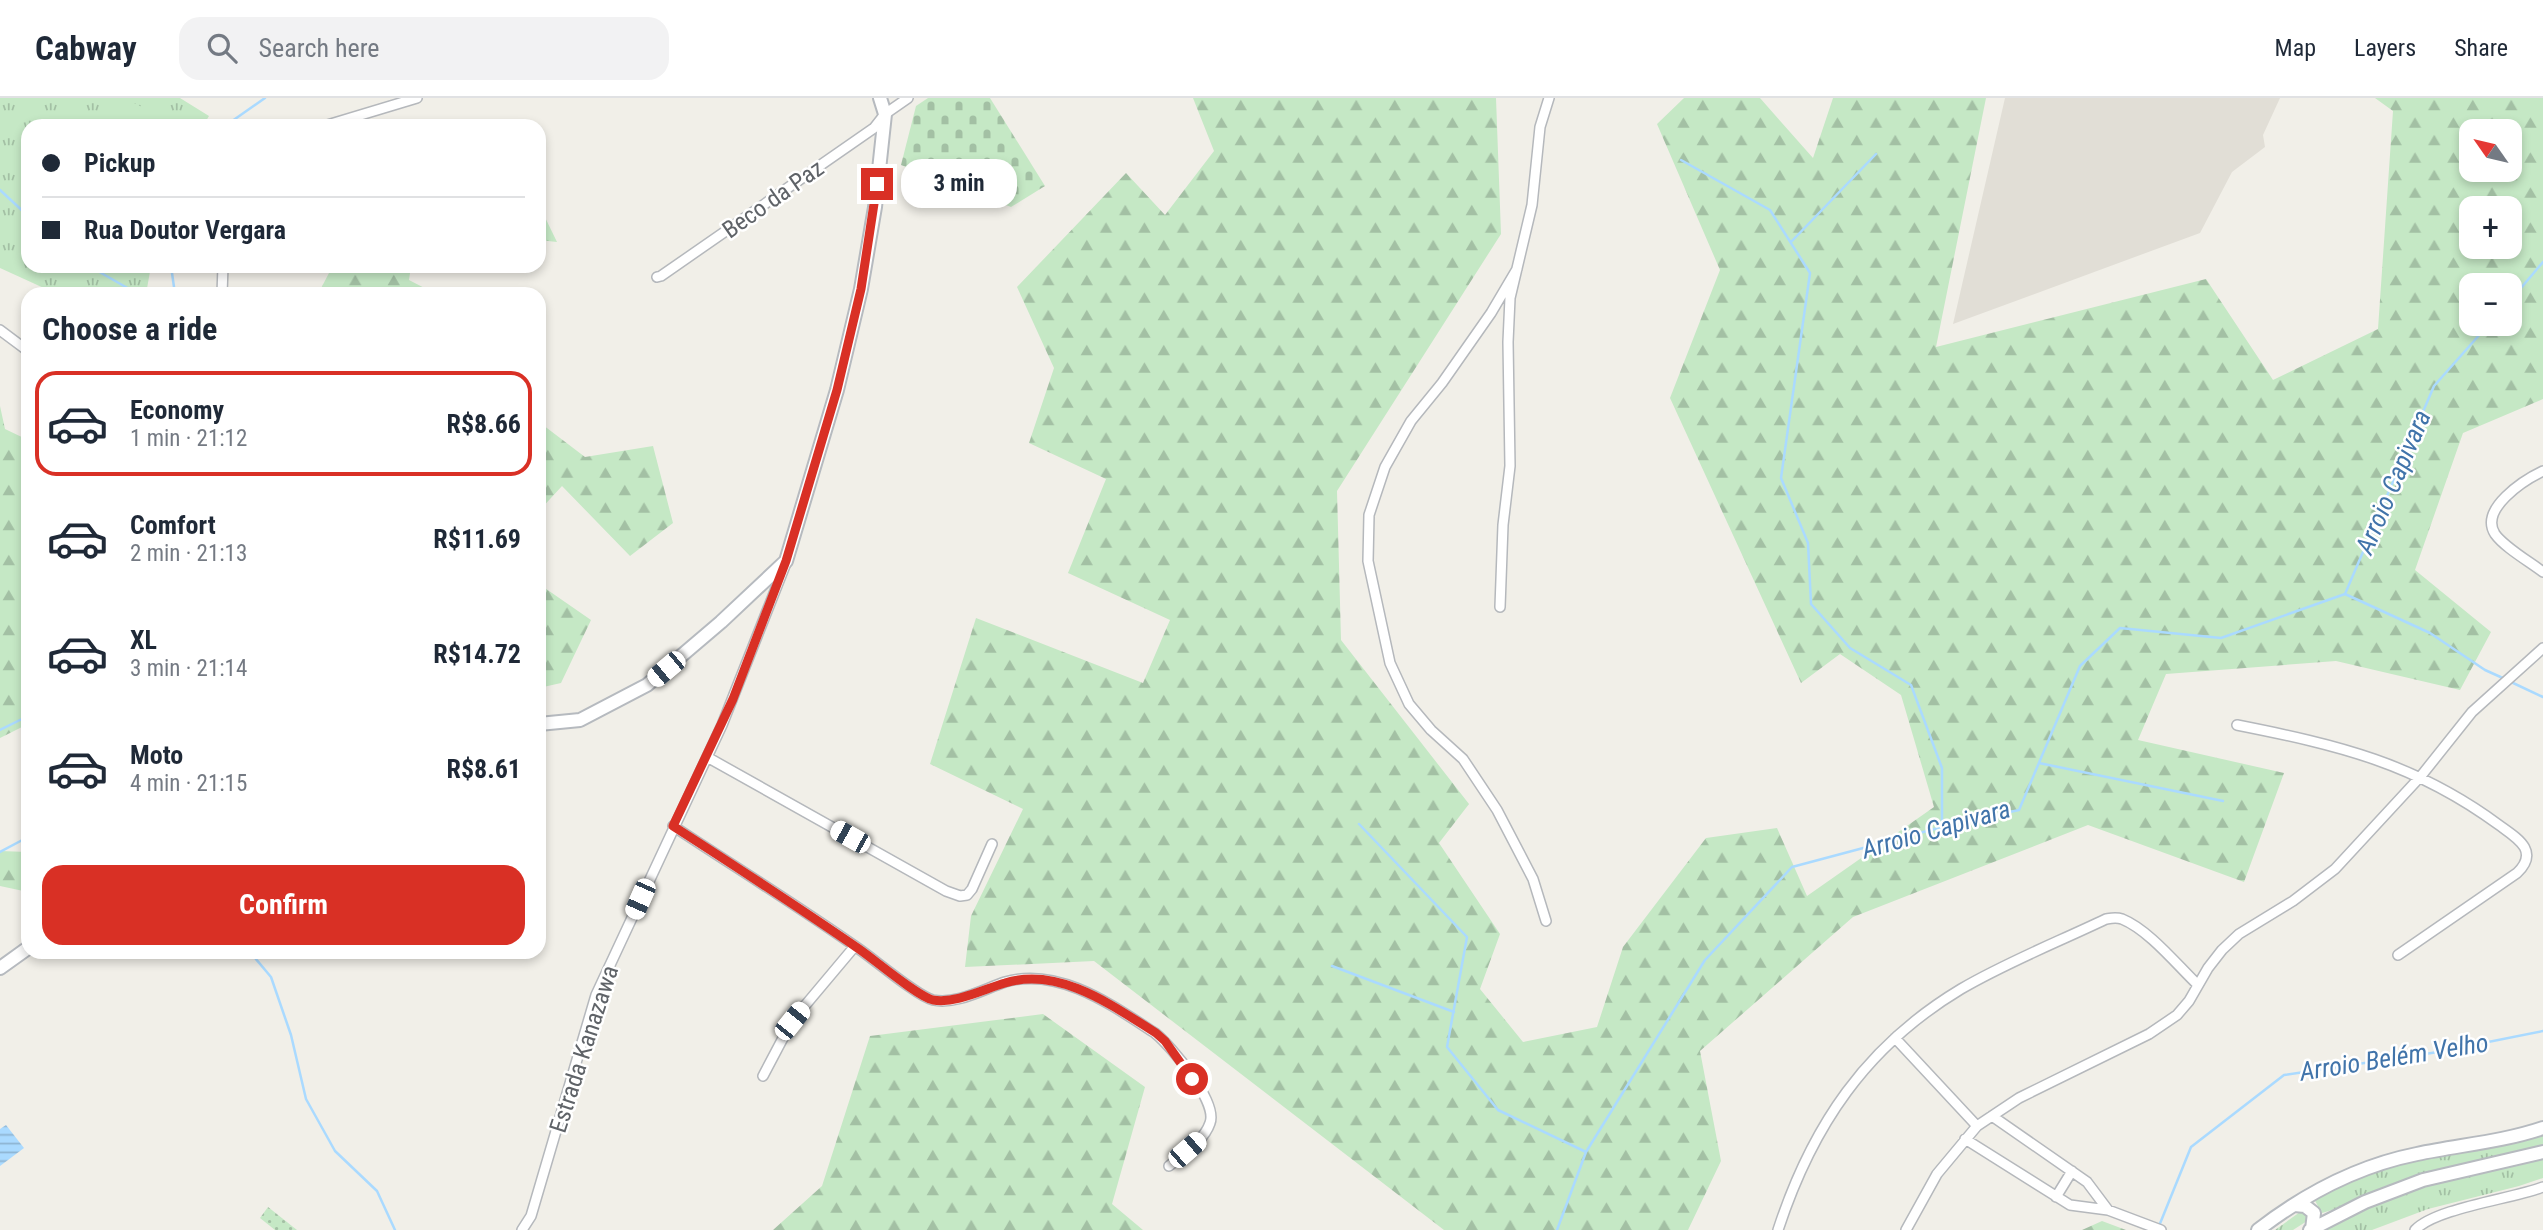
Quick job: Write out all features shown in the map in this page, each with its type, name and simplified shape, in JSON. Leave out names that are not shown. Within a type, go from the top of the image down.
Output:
[{"type":"main road","points":[[546,723],[580,720],[647,685],[721,622],[786,561],[837,390],[861,289],[875,207],[885,114],[880,98]]},
{"type":"main road","points":[[0,968],[21,953]]},
{"type":"main road","points":[[2258,1230],[2336,1180],[2385,1161],[2511,1138],[2543,1128]]},
{"type":"main road","points":[[2311,1229],[2365,1202],[2423,1180],[2543,1152]]},
{"type":"main road","points":[[2294,1205],[2305,1206],[2314,1213],[2311,1229]]},
{"type":"street","points":[[348,119],[418,98]]},
{"type":"street","name":"Beco da Paz","points":[[657,277],[874,128],[885,114],[908,98]]},
{"type":"street","points":[[1500,607],[1503,525],[1511,454],[1508,342],[1510,298],[1532,205],[1540,127],[1549,98]]},
{"type":"street","points":[[1517,270],[1491,313],[1442,383],[1411,421],[1385,467],[1369,515],[1368,561],[1390,663],[1409,704],[1431,730],[1463,759],[1497,810],[1533,879],[1546,921]]},
{"type":"street","points":[[0,330],[21,346]]},
{"type":"street","points":[[2543,471],[2513,490],[2494,511],[2491,524],[2497,537],[2543,572]]},
{"type":"street","name":"Estrada Kanazawa","points":[[522,1230],[531,1216],[596,995],[707,757],[752,652],[786,561]]},
{"type":"street","points":[[1906,1230],[1937,1174],[1977,1126],[2020,1098],[2164,1025],[2189,1001],[2215,959],[2239,934],[2315,886],[2335,869],[2421,776],[2472,712],[2543,648]]},
{"type":"street","points":[[2237,725],[2329,744],[2421,776],[2484,814],[2521,841],[2525,847],[2525,861],[2516,873],[2398,955]]},
{"type":"street","points":[[707,757],[946,891],[960,896],[967,895],[972,889],[992,844]]},
{"type":"street","points":[[673,826],[855,946],[920,994],[934,1000],[954,999],[1009,981],[1055,982],[1090,992],[1156,1033],[1165,1041],[1212,1109],[1211,1121],[1204,1135],[1169,1166]]},
{"type":"street","points":[[1778,1230],[1798,1173],[1821,1128],[1857,1079],[1895,1038],[1944,999],[2106,919],[2116,918],[2124,920],[2143,933],[2198,985]]},
{"type":"street","points":[[763,1076],[792,1021],[855,946]]},
{"type":"street","points":[[1895,1038],[1977,1126]]},
{"type":"street","points":[[1992,1116],[2087,1182],[2108,1210]]},
{"type":"street","points":[[1965,1139],[2070,1205],[2108,1210],[2161,1230]]},
{"type":"street","points":[[2056,1197],[2072,1171]]},
{"type":"street","points":[[2415,1230],[2433,1216],[2522,1195],[2543,1187]]},
{"type":"shaded area","points":[[2005,98],[2280,98],[2263,135],[2265,147],[2232,172],[2200,233],[1953,324]]},
{"type":"green space","points":[[0,98],[180,98],[209,116],[207,119],[21,119],[21,273],[150,273],[147,287],[42,287],[0,268]]},
{"type":"green space","points":[[116,98],[124,98],[166,119],[106,119]]},
{"type":"green space","points":[[928,98],[990,98],[1045,186],[1011,207],[901,165],[916,106]]},
{"type":"green space","points":[[1193,98],[1496,98],[1501,234],[1337,491],[1341,640],[1469,804],[1439,843],[1500,934],[1480,989],[1523,1042],[1597,1027],[1623,947],[1706,838],[1777,828],[1807,896],[1934,807],[1901,695],[1840,654],[1801,683],[1670,398],[1720,270],[1657,124],[1684,98],[1760,98],[1813,158],[1833,98],[1986,98],[1936,347],[2206,279],[2273,380],[2378,329],[2393,111],[2375,98],[2543,98],[2543,399],[2463,433],[2415,570],[2491,632],[2460,690],[2336,661],[2166,674],[2138,740],[2284,773],[2244,882],[2088,825],[1853,917],[1700,1051],[1721,1161],[1688,1230],[1444,1230],[1094,961],[965,967],[971,916],[1023,809],[930,764],[976,618],[1143,683],[1170,620],[1068,573],[1106,479],[1029,443],[1054,368],[1017,287],[1126,173],[1165,215],[1214,151]]},
{"type":"green space","points":[[546,219],[557,242],[546,241]]},
{"type":"green space","points":[[329,273],[410,273],[409,280],[422,287],[322,287]]},
{"type":"green space","points":[[0,406],[5,429],[21,437],[21,728],[0,738]]},
{"type":"green space","points":[[546,427],[585,457],[653,446],[673,523],[630,556],[562,486],[546,503]]},
{"type":"green space","points":[[546,589],[591,620],[561,683],[546,686]]},
{"type":"green space","points":[[0,851],[21,852],[21,890],[0,886]]},
{"type":"green space","points":[[1043,1014],[1145,1087],[1112,1204],[1143,1230],[773,1230],[822,1186],[870,1036]]},
{"type":"green space","points":[[2543,1134],[2543,1147],[2322,1213],[2314,1199],[2397,1163],[2510,1143]]},
{"type":"green space","points":[[2543,1157],[2543,1178],[2519,1186],[2428,1209],[2372,1230],[2323,1230],[2366,1207],[2416,1189]]},
{"type":"green space","points":[[268,1207],[297,1230],[275,1230],[260,1218]]},
{"type":"green space","points":[[2300,1212],[2308,1215],[2307,1221],[2293,1230],[2275,1230]]},
{"type":"green space","points":[[2102,1221],[2126,1230],[2082,1230]]},
{"type":"water","points":[[6,1125],[24,1148],[0,1166],[0,1129]]},
{"type":"waterway","points":[[235,119],[265,98]]},
{"type":"waterway","points":[[1791,242],[1876,154]]},
{"type":"waterway","points":[[1681,160],[1770,210],[1810,273],[1781,478],[1808,543],[1811,604],[1850,648],[1911,685],[1942,768],[1942,827]]},
{"type":"waterway","points":[[0,190],[21,210]]},
{"type":"waterway","name":"Arroio Capivara","points":[[2522,287],[2543,262]]},
{"type":"waterway","points":[[101,273],[126,287]]},
{"type":"waterway","points":[[172,273],[174,287]]},
{"type":"waterway","name":"Arroio Capivara","points":[[1557,1230],[1586,1152],[1705,960],[1792,867],[1942,827],[2019,810],[2080,666],[2120,628],[2221,638],[2345,594],[2434,386],[2478,336]]},
{"type":"waterway","points":[[2345,594],[2430,633],[2485,670],[2505,679]]},
{"type":"waterway","points":[[2511,682],[2543,697]]},
{"type":"waterway","points":[[0,730],[21,720]]},
{"type":"waterway","points":[[2039,763],[2223,801]]},
{"type":"waterway","points":[[1359,824],[1467,937],[1447,1047],[1498,1110],[1586,1152]]},
{"type":"waterway","points":[[0,852],[21,841]]},
{"type":"waterway","points":[[256,959],[271,977],[291,1035],[306,1099],[335,1151],[377,1191],[395,1230]]},
{"type":"waterway","points":[[1332,966],[1454,1012]]},
{"type":"waterway","name":"Arroio Belém Velho","points":[[2159,1226],[2191,1147],[2284,1075],[2438,1052],[2543,1031]]},
{"type":"route","points":[[877,184],[861,289],[837,390],[786,561],[733,699],[673,826],[859,949],[920,994],[934,1000],[954,999],[1009,981],[1031,980],[1055,982],[1090,992],[1156,1033],[1165,1041],[1192,1079]]}]
